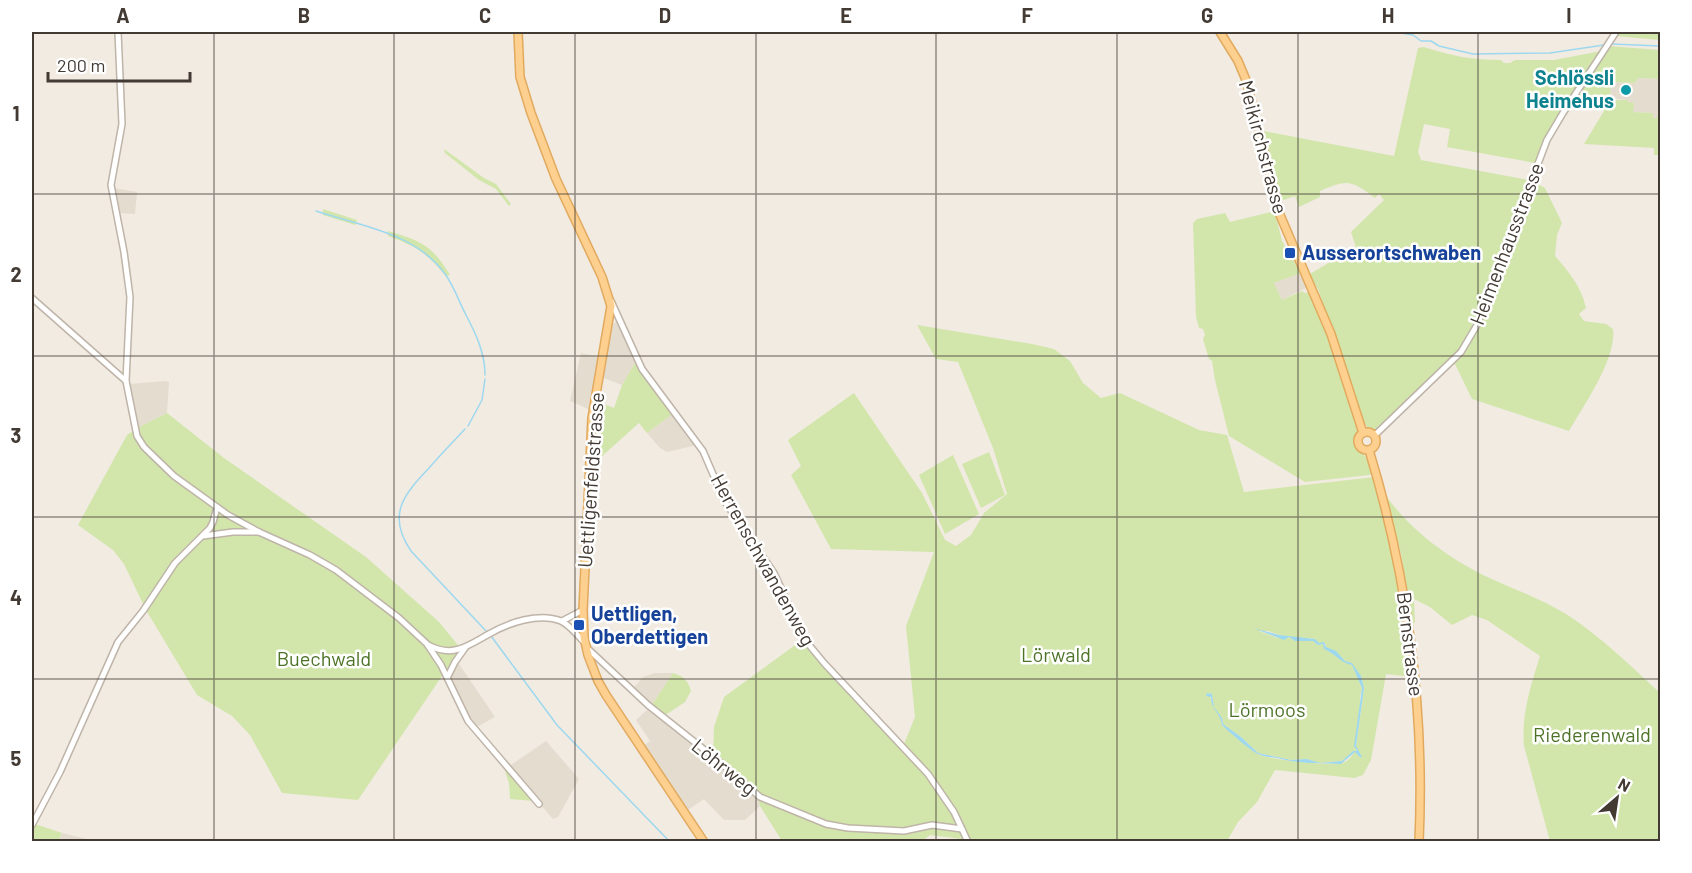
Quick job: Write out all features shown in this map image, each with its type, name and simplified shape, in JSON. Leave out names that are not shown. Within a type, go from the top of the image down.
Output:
[{"type":"main road","name":"Uettligenfeldstrasse","points":[[518,32],[520,77],[531,113],[556,180],[602,277],[610,299],[610,322],[593,412],[583,610],[586,645],[598,681],[606,695],[704,842]]},
{"type":"main road","name":"Meikirchstrasse","points":[[1220,32],[1238,61],[1246,80],[1280,215],[1331,334],[1364,433]]},
{"type":"main road","points":[[1364,433],[1374,436],[1375,444],[1369,450],[1364,450],[1358,444],[1358,439],[1364,433]]},
{"type":"main road","name":"Bernstrasse","points":[[1369,450],[1397,555],[1413,655],[1420,736],[1419,842]]},
{"type":"street","points":[[118,32],[122,124],[111,185],[130,297],[126,381],[136,431],[141,443],[169,472],[217,507],[260,532],[336,570],[399,618],[427,644],[448,676],[468,721],[539,804]]},
{"type":"street","name":"Heimenhausstrasse","points":[[1374,436],[1439,374],[1469,341],[1542,152],[1563,112],[1616,32]]},
{"type":"street","points":[[32,298],[126,381]]},
{"type":"street","name":"Herrenschwandenweg","points":[[610,299],[642,369],[703,451],[725,502],[774,573],[805,640],[915,759],[941,792],[968,842]]},
{"type":"street","points":[[610,322],[621,322]]},
{"type":"street","points":[[32,825],[80,731],[118,642],[143,611],[175,563],[203,536],[213,522],[217,507]]},
{"type":"street","points":[[203,536],[233,532],[260,532]]},
{"type":"street","points":[[427,644],[447,651],[465,648],[510,625],[534,619],[562,621],[583,610]]},
{"type":"street","name":"Löhrweg","points":[[562,621],[648,705],[760,797],[826,824],[848,828],[904,831],[932,825],[962,829]]},
{"type":"street","points":[[448,676],[465,648]]},
{"type":"shaded area","points":[[1638,78],[1660,79],[1660,111],[1658,111],[1657,118],[1653,118],[1653,113],[1633,112],[1627,100],[1610,98],[1611,82],[1635,83]]},
{"type":"shaded area","points":[[114,188],[137,192],[135,214],[117,213]]},
{"type":"shaded area","points":[[1301,273],[1308,287],[1282,300],[1274,283]]},
{"type":"shaded area","points":[[616,322],[620,323],[636,361],[622,385],[601,377],[595,412],[570,401],[581,353],[604,358],[611,325]]},
{"type":"shaded area","points":[[169,382],[167,413],[137,428],[129,384]]},
{"type":"shaded area","points":[[674,413],[697,445],[667,452],[660,448],[647,433]]},
{"type":"shaded area","points":[[457,661],[495,717],[475,728],[469,720],[451,678],[451,672]]},
{"type":"shaded area","points":[[655,673],[673,673],[651,706],[758,798],[760,806],[745,820],[724,820],[704,799],[686,811],[643,746],[650,741],[636,720],[649,708],[630,692],[643,677]]},
{"type":"shaded area","points":[[546,741],[579,779],[558,817],[553,819],[508,767]]},
{"type":"shaded area","points":[[62,833],[95,841],[58,842]]},
{"type":"green space","points":[[1618,32],[1660,32],[1660,40],[1615,36]]},
{"type":"green space","points":[[1608,46],[1660,50],[1660,79],[1638,78],[1635,83],[1611,82],[1610,98],[1570,109],[1569,106]]},
{"type":"green space","points":[[1424,47],[1462,57],[1501,60],[1504,63],[1515,60],[1554,60],[1601,51],[1545,139],[1535,163],[1447,147],[1450,129],[1424,124],[1418,152],[1421,160],[1529,180],[1545,188],[1562,223],[1557,235],[1555,256],[1578,286],[1584,300],[1586,308],[1579,314],[1584,321],[1606,324],[1613,329],[1613,341],[1605,367],[1569,431],[1472,399],[1454,362],[1377,430],[1368,429],[1318,289],[1308,275],[1356,247],[1351,232],[1384,200],[1379,194],[1375,198],[1354,185],[1343,183],[1320,191],[1320,197],[1299,207],[1295,196],[1278,202],[1263,131],[1394,156],[1418,48]]},
{"type":"green space","points":[[1613,100],[1628,100],[1634,103],[1633,112],[1653,113],[1653,118],[1657,118],[1658,111],[1660,111],[1660,155],[1654,155],[1654,148],[1584,144],[1604,111],[1597,105]]},
{"type":"green space","points":[[444,149],[496,184],[511,204],[509,206],[496,189],[479,180],[445,153]]},
{"type":"green space","points":[[323,209],[357,220],[355,225],[323,215]]},
{"type":"green space","points":[[1275,212],[1282,241],[1301,273],[1274,283],[1282,300],[1302,291],[1310,292],[1328,334],[1359,429],[1354,440],[1355,445],[1368,461],[1372,473],[1370,475],[1305,482],[1229,436],[1212,361],[1209,359],[1203,339],[1205,335],[1203,329],[1199,328],[1196,317],[1193,223],[1197,219],[1225,213],[1230,222]]},
{"type":"green space","points":[[388,231],[424,245],[437,256],[450,275],[446,276],[421,252],[388,236]]},
{"type":"green space","name":"Lörwald","points":[[917,325],[1054,349],[1070,361],[1083,383],[1101,398],[1120,393],[1199,430],[1227,435],[1244,492],[1374,477],[1400,583],[1412,677],[1386,674],[1371,760],[1363,775],[1354,778],[1275,770],[1257,802],[1238,822],[1227,841],[985,842],[930,835],[921,842],[782,841],[760,806],[758,798],[713,755],[714,727],[724,697],[802,640],[902,749],[915,717],[906,626],[934,552],[831,549],[791,475],[801,466],[788,440],[854,393],[922,493],[945,540],[956,546],[971,535],[984,513],[1007,494],[993,448],[958,362],[936,359]],"holes":[[[1259,631],[1315,639],[1319,644],[1323,644],[1318,645],[1313,641],[1295,641],[1289,637],[1278,638]],[[1323,644],[1326,644],[1326,647],[1353,666],[1325,649]],[[1353,667],[1361,676],[1364,688],[1356,746],[1361,758],[1356,752],[1355,744],[1362,688]],[[1207,693],[1212,694],[1214,706],[1210,696],[1206,696]],[[1216,709],[1223,724],[1258,753],[1291,760],[1307,759],[1320,763],[1342,761],[1355,752],[1345,762],[1328,764],[1302,762],[1265,756],[1258,754],[1222,725]]]},
{"type":"green space","points":[[636,361],[674,413],[647,433],[639,423],[592,465],[596,401],[614,408],[622,385]]},
{"type":"green space","name":"Buechwald","points":[[167,413],[224,458],[366,557],[439,622],[462,650],[358,800],[282,793],[250,735],[232,716],[197,695],[146,610],[124,564],[113,550],[78,525],[127,435]]},
{"type":"green space","points":[[989,452],[1005,495],[981,508],[962,464]]},
{"type":"green space","points":[[953,455],[979,514],[945,534],[919,475]]},
{"type":"green space","name":"Riederenwald","points":[[1385,495],[1406,520],[1442,550],[1483,575],[1566,614],[1603,641],[1660,693],[1660,841],[1550,841],[1524,746],[1523,734],[1530,689],[1540,656],[1487,620],[1472,615],[1452,625],[1430,607],[1414,599],[1415,623],[1412,623],[1401,553]]},
{"type":"green space","points":[[673,673],[685,679],[691,691],[685,702],[664,716],[651,706]]},
{"type":"green space","points":[[503,765],[534,801],[510,799],[509,783]]},
{"type":"green space","points":[[32,823],[62,833],[58,841],[32,841]]},
{"type":"water","points":[[1253,628],[1279,635],[1315,639],[1319,643],[1324,642],[1326,647],[1336,651],[1345,661],[1352,663],[1361,676],[1364,688],[1356,746],[1362,757],[1355,752],[1341,764],[1320,763],[1342,761],[1353,751],[1357,751],[1354,746],[1362,688],[1352,665],[1344,662],[1324,649],[1323,644],[1318,645],[1313,641],[1295,641],[1289,637],[1284,640]]},
{"type":"water","points":[[1207,693],[1212,694],[1214,707],[1211,697],[1206,696]]},
{"type":"water","points":[[1214,707],[1222,718],[1223,724],[1258,753],[1291,760],[1307,759],[1320,763],[1301,762],[1258,754],[1222,725]]},
{"type":"waterway","points":[[1395,32],[1413,35],[1421,41],[1431,41],[1439,46],[1473,54],[1550,53],[1604,45]]},
{"type":"waterway","points":[[1612,44],[1660,46]]},
{"type":"waterway","points":[[316,211],[403,240],[433,260],[451,284],[473,329],[482,351],[485,375]]},
{"type":"waterway","points":[[468,426],[482,400],[485,379]]},
{"type":"waterway","points":[[465,429],[406,496],[401,506],[400,526],[411,551],[487,632]]},
{"type":"waterway","points":[[491,636],[557,725],[670,842]]},
{"type":"place","name":"Schlössli Heimehus","points":[[1626,90]]},
{"type":"place","name":"Ausserortschwaben","points":[[1290,253]]},
{"type":"place","name":"Uettligen, Oberdettigen","points":[[579,625]]},
{"type":"park label","name":"Lörmoos","points":[[1267,710]]}]
